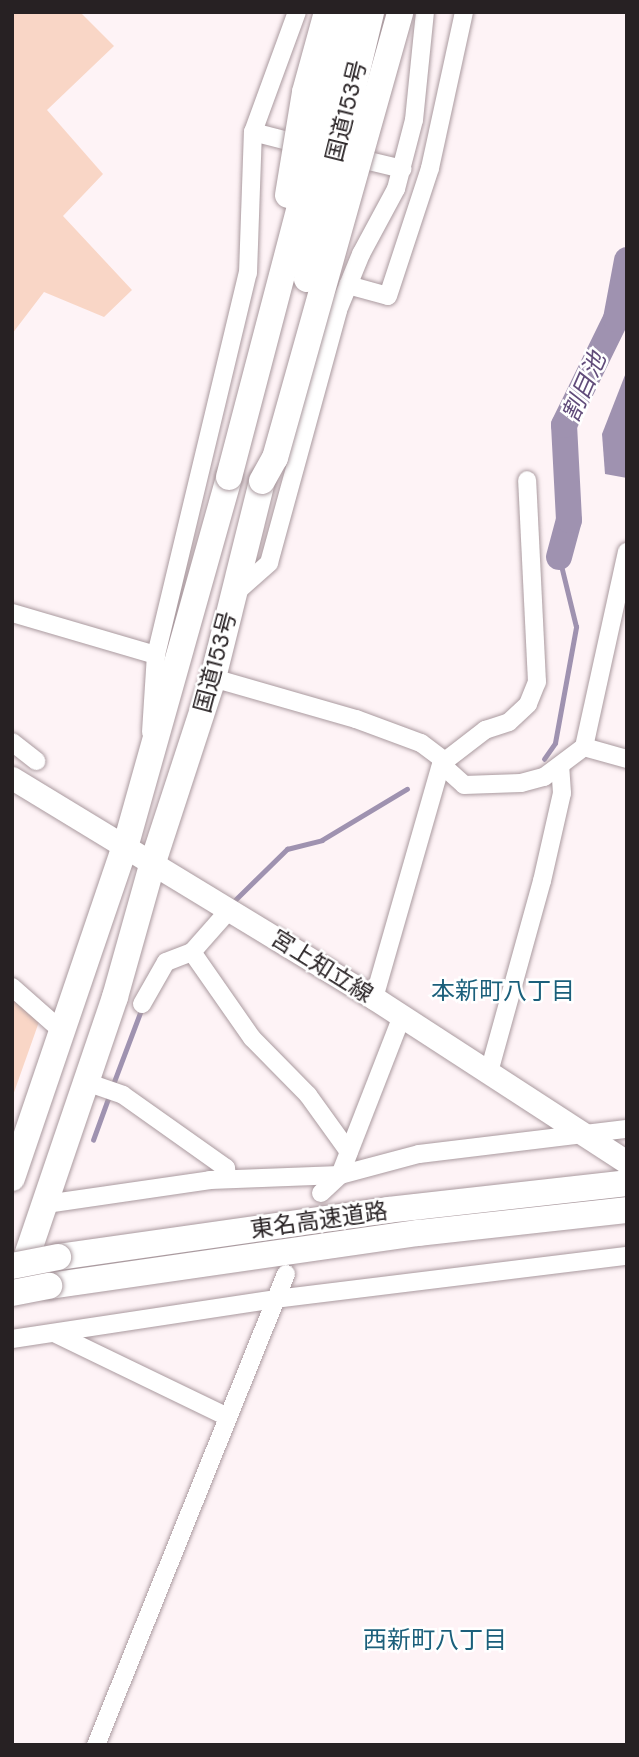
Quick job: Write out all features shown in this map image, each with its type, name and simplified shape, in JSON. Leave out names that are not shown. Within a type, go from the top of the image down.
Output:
[{"type":"highway","points":[[229,477],[231,431],[278,253],[305,92],[327,12]]},
{"type":"highway","name":"国道153号","points":[[12,1178],[126,844],[229,477],[351,12]]},
{"type":"highway","name":"国道153号","points":[[12,1299],[86,1082],[213,678],[371,12]]},
{"type":"highway","points":[[261,481],[275,458],[400,12]]},
{"type":"highway","name":"東名高速道路","points":[[12,1266],[58,1257],[387,1210],[627,1183]]},
{"type":"highway","name":"東名高速道路","points":[[12,1293],[419,1233],[627,1210]]},
{"type":"main road","name":"宮上知立線","points":[[12,778],[126,844],[374,998],[627,1162]]},
{"type":"street","points":[[151,749],[150,690],[156,655],[248,273],[253,132],[296,12]]},
{"type":"street","points":[[234,594],[269,563],[348,285],[402,169],[414,120],[425,12]]},
{"type":"street","points":[[348,285],[388,296],[430,168],[464,12]]},
{"type":"street","points":[[253,132],[402,169]]},
{"type":"street","points":[[374,998],[443,763],[485,730],[509,722],[528,704],[537,682],[527,480]]},
{"type":"street","points":[[213,678],[356,719],[421,743],[464,785],[521,783],[560,767],[584,747],[627,552]]},
{"type":"street","points":[[12,613],[156,655]]},
{"type":"street","points":[[12,742],[36,761]]},
{"type":"street","points":[[584,747],[627,759]]},
{"type":"street","points":[[489,1073],[542,881],[562,793],[560,767]]},
{"type":"street","points":[[142,1004],[166,962],[192,952],[230,909]]},
{"type":"street","points":[[192,952],[252,1038],[308,1095],[349,1152]]},
{"type":"street","points":[[12,987],[64,1032]]},
{"type":"street","points":[[321,1193],[340,1175],[402,1016]]},
{"type":"street","points":[[86,1082],[132,1102],[226,1168],[227,1178]]},
{"type":"street","points":[[46,1204],[227,1178],[287,1181],[340,1175],[419,1154],[627,1129]]},
{"type":"street","points":[[12,1339],[275,1299],[627,1256]]},
{"type":"street","points":[[96,1745],[286,1274]]},
{"type":"street","points":[[57,1334],[228,1417]]},
{"type":"shaded area","points":[[12,12],[80,12],[114,46],[47,110],[103,174],[63,216],[132,290],[104,317],[44,292],[12,334]]},
{"type":"shaded area","name":"割目池","points":[[627,370],[627,478],[605,474],[602,434]]},
{"type":"shaded area","points":[[12,995],[40,1019],[12,1098]]},
{"type":"waterway","name":"割目池","points":[[559,557],[569,520],[564,425],[616,319],[627,260]]},
{"type":"waterway","points":[[544,759],[555,743],[576,627],[559,557]]},
{"type":"waterway","points":[[235,900],[287,849],[322,840],[407,789]]},
{"type":"waterway","points":[[112,1087],[140,1013]]},
{"type":"waterway","points":[[93,1140],[109,1096]]},
{"type":"district","name":"本新町八丁目","points":[[503,991]]},
{"type":"district","name":"西新町八丁目","points":[[435,1640]]}]
